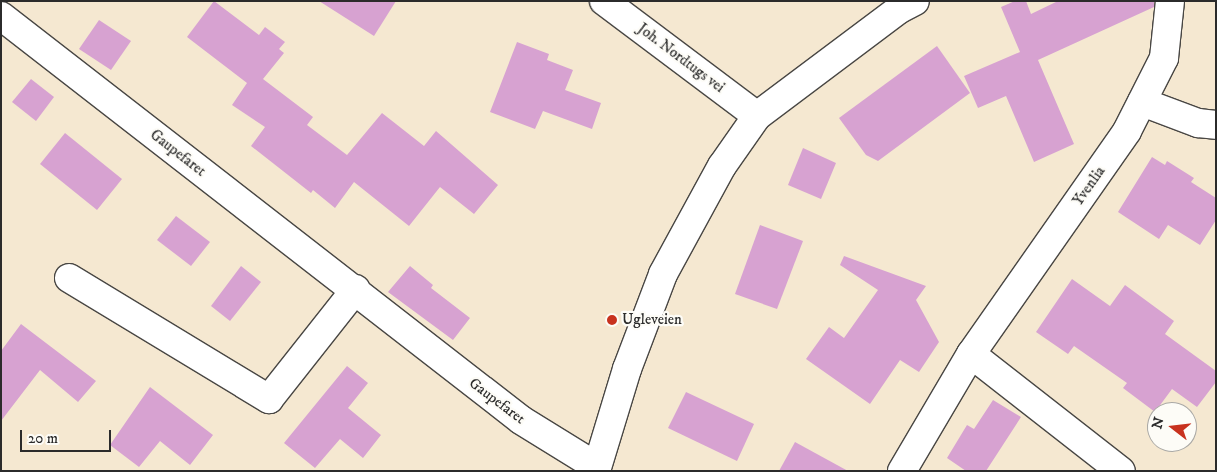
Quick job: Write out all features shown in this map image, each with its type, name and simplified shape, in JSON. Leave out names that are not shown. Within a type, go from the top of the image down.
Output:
[{"type":"street","name":"Joh. Nordtugs vei","points":[[604,1],[757,116]]},
{"type":"street","points":[[597,469],[626,369],[663,274],[702,198],[757,116],[898,10],[915,1]]},
{"type":"street","name":"Yvenlia","points":[[902,471],[971,354],[1126,131],[1164,58],[1170,1]]},
{"type":"street","name":"Gaupefaret","points":[[1,16],[356,289],[522,420],[597,469]]},
{"type":"street","points":[[1142,102],[1198,123],[1216,125]]},
{"type":"street","points":[[69,278],[269,399],[356,289]]},
{"type":"street","points":[[971,354],[1121,471]]},
{"type":"building","points":[[214,1],[259,35],[265,27],[285,42],[279,49],[284,53],[263,79],[313,117],[307,125],[347,155],[382,113],[424,146],[436,131],[498,185],[474,214],[440,187],[409,226],[354,182],[335,208],[313,190],[311,193],[251,146],[265,127],[232,105],[247,83],[187,37]]},
{"type":"building","points":[[319,1],[396,1],[374,36]]},
{"type":"building","points":[[1015,1],[1026,1],[1031,14],[1058,1],[1154,1],[1154,7],[1038,60],[1074,144],[1034,162],[1006,96],[978,108],[964,76],[1020,52],[1001,7]]},
{"type":"building","points":[[99,20],[131,41],[111,70],[79,49]]},
{"type":"building","points":[[517,42],[549,54],[547,60],[573,70],[565,90],[601,103],[592,129],[543,111],[535,129],[490,112]]},
{"type":"building","points":[[937,46],[970,93],[878,161],[866,155],[839,118]]},
{"type":"building","points":[[31,79],[54,97],[36,121],[12,102]]},
{"type":"building","points":[[65,133],[122,179],[97,210],[40,164]]},
{"type":"building","points":[[803,148],[836,163],[821,199],[788,185]]},
{"type":"building","points":[[1152,157],[1165,165],[1167,161],[1194,178],[1191,182],[1216,198],[1216,220],[1200,245],[1168,225],[1159,239],[1118,212]]},
{"type":"building","points":[[176,216],[210,242],[191,266],[157,240]]},
{"type":"building","points":[[760,225],[803,241],[777,309],[735,294]]},
{"type":"building","points":[[844,256],[926,286],[916,300],[939,342],[919,372],[900,360],[870,404],[806,359],[829,327],[844,338],[878,290],[840,265]]},
{"type":"building","points":[[241,266],[261,282],[230,321],[211,306]]},
{"type":"building","points":[[410,266],[433,285],[431,288],[470,318],[453,340],[388,292]]},
{"type":"building","points":[[1072,279],[1110,306],[1125,285],[1174,321],[1165,334],[1216,371],[1216,382],[1197,407],[1197,402],[1190,402],[1172,389],[1162,402],[1147,402],[1147,406],[1123,388],[1127,383],[1074,346],[1068,354],[1036,332]]},
{"type":"building","points":[[21,324],[96,381],[78,402],[40,370],[1,421],[1,351]]},
{"type":"building","points":[[347,366],[368,383],[348,408],[381,435],[363,458],[340,439],[315,468],[284,443]]},
{"type":"building","points":[[150,387],[213,435],[190,465],[160,441],[139,467],[110,445]]},
{"type":"building","points":[[686,392],[754,424],[737,461],[668,428]]},
{"type":"building","points":[[993,400],[1021,417],[986,471],[966,471],[947,458],[967,425],[974,429]]},
{"type":"building","points":[[795,442],[848,471],[779,471]]},
{"type":"place","name":"Ugleveien","points":[[612,320]]}]
